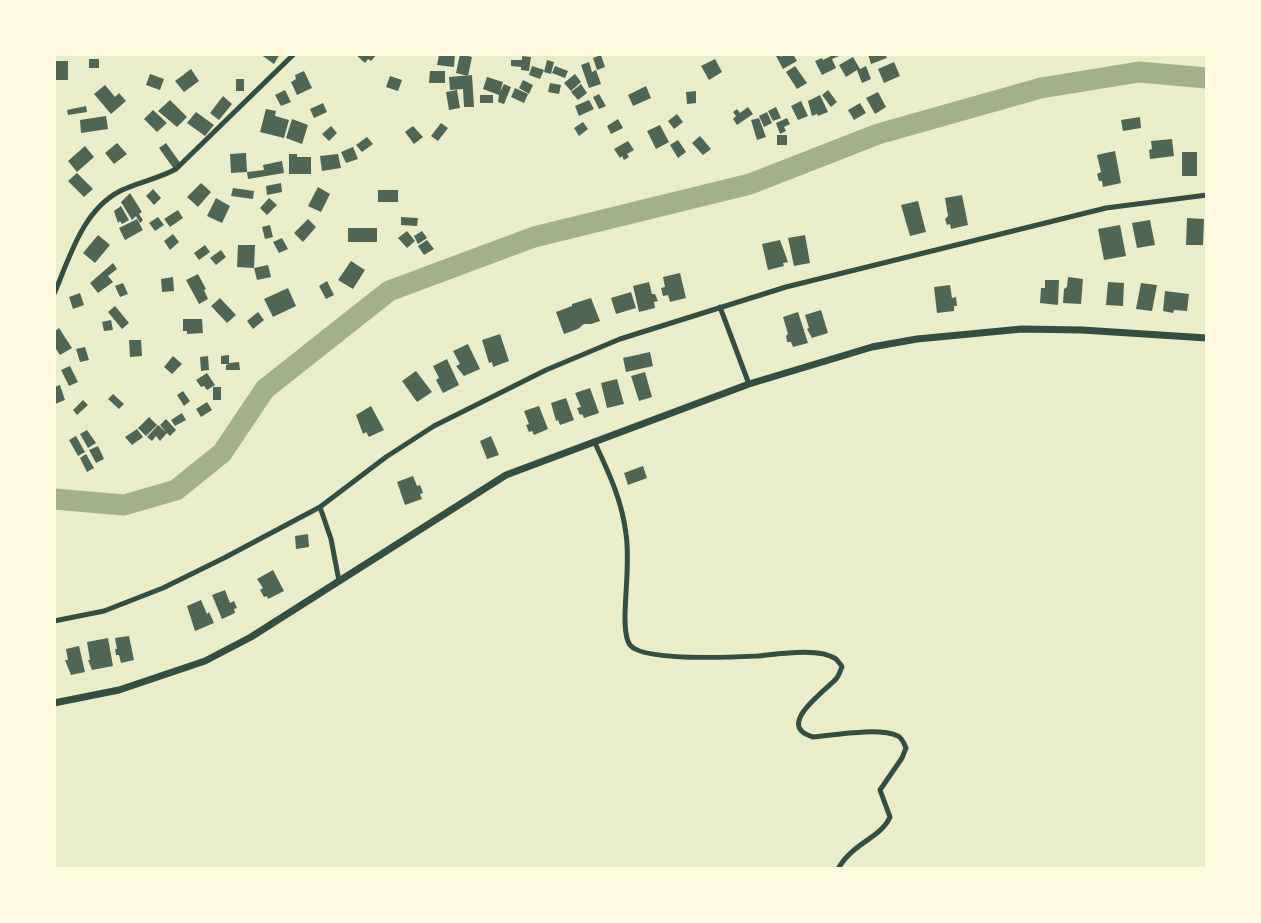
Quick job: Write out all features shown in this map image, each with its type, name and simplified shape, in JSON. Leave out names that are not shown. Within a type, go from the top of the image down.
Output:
[{"type":"street","points":[[54,294],[92,212],[106,199],[123,190],[176,169],[294,54]]},
{"type":"street","points":[[54,621],[104,611],[163,588],[224,558],[320,507],[434,426],[546,370],[620,339],[786,287],[1106,208],[1207,195]]},
{"type":"street","points":[[720,307],[749,384]]},
{"type":"street","points":[[54,703],[119,690],[205,661],[251,637],[488,485],[522,468],[749,384],[872,347],[1022,328],[1207,338]]},
{"type":"street","points":[[594,441],[613,480],[627,536],[625,618],[630,645],[641,653],[661,656],[748,657],[809,653],[823,655],[836,660],[842,667],[838,678],[805,709],[800,718],[799,728],[804,734],[813,737],[878,733],[898,736],[903,741],[906,748],[902,758],[880,790],[890,817],[886,825],[852,850],[838,869]]},
{"type":"street","points":[[320,507],[331,539],[339,581]]},
{"type":"building","points":[[260,54],[280,54],[274,64]]},
{"type":"building","points":[[355,54],[377,54],[371,61],[368,59],[365,63]]},
{"type":"building","points":[[439,54],[455,54],[454,67],[437,65]]},
{"type":"building","points":[[460,54],[472,57],[468,76],[456,73]]},
{"type":"building","points":[[775,54],[781,57],[784,54],[793,54],[797,61],[783,69]]},
{"type":"building","points":[[831,54],[844,54],[832,59],[836,68],[822,75],[815,61],[822,58],[823,60]]},
{"type":"building","points":[[868,54],[885,54],[887,58],[871,64]]},
{"type":"building","points":[[601,55],[605,67],[597,70],[593,58]]},
{"type":"building","points":[[522,56],[531,57],[529,71],[511,66],[511,60],[522,60]]},
{"type":"building","points":[[853,57],[860,69],[866,66],[871,79],[862,83],[857,70],[846,77],[839,65]]},
{"type":"building","points":[[89,59],[99,59],[99,68],[89,68]]},
{"type":"building","points":[[715,59],[722,72],[709,80],[701,66]]},
{"type":"building","points":[[547,60],[554,62],[551,74],[544,72]]},
{"type":"building","points":[[54,61],[68,61],[68,80],[54,80]]},
{"type":"building","points":[[589,62],[592,72],[596,70],[601,84],[589,88],[581,65]]},
{"type":"building","points":[[894,62],[900,76],[884,83],[878,69]]},
{"type":"building","points":[[532,66],[544,70],[540,79],[529,75]]},
{"type":"building","points":[[555,66],[568,71],[565,78],[552,73]]},
{"type":"building","points":[[795,66],[807,83],[797,89],[786,72]]},
{"type":"building","points":[[191,69],[199,81],[184,92],[175,81]]},
{"type":"building","points":[[304,71],[312,88],[297,95],[291,82],[296,79],[295,75]]},
{"type":"building","points":[[430,71],[445,71],[445,83],[429,83]]},
{"type":"building","points":[[150,74],[164,79],[160,90],[146,85]]},
{"type":"building","points":[[575,74],[581,82],[571,91],[564,83]]},
{"type":"building","points":[[472,75],[474,107],[464,107],[463,89],[450,90],[449,77]]},
{"type":"building","points":[[390,76],[402,80],[398,91],[386,87]]},
{"type":"building","points":[[487,77],[503,82],[500,92],[504,84],[511,87],[504,104],[498,102],[499,95],[483,89]]},
{"type":"building","points":[[236,79],[244,79],[244,91],[236,91]]},
{"type":"building","points":[[523,80],[533,85],[529,94],[519,88]]},
{"type":"building","points":[[550,83],[561,85],[559,94],[548,92]]},
{"type":"building","points":[[581,84],[587,93],[578,100],[571,92]]},
{"type":"building","points":[[105,85],[115,97],[119,93],[126,101],[111,114],[94,94]]},
{"type":"building","points":[[646,86],[651,98],[633,106],[628,95]]},
{"type":"building","points":[[515,88],[528,94],[524,103],[511,97]]},
{"type":"building","points":[[285,90],[291,102],[281,106],[275,95]]},
{"type":"building","points":[[457,90],[460,108],[449,110],[446,92]]},
{"type":"building","points":[[828,90],[837,102],[831,107],[822,95]]},
{"type":"building","points":[[696,91],[696,103],[687,104],[686,92]]},
{"type":"building","points":[[878,92],[886,107],[875,114],[866,98]]},
{"type":"building","points":[[599,94],[606,106],[599,109],[593,97]]},
{"type":"building","points":[[480,95],[493,95],[493,103],[480,103]]},
{"type":"building","points":[[820,95],[828,112],[812,116],[808,101]]},
{"type":"building","points":[[223,96],[232,104],[219,120],[210,113]]},
{"type":"building","points":[[170,100],[187,117],[177,127],[158,111]]},
{"type":"building","points":[[589,100],[594,109],[579,116],[575,106]]},
{"type":"building","points":[[801,101],[808,116],[798,120],[791,106]]},
{"type":"building","points":[[323,103],[327,112],[314,118],[310,109]]},
{"type":"building","points":[[860,103],[866,113],[854,120],[848,110]]},
{"type":"building","points":[[86,106],[87,112],[68,115],[67,110]]},
{"type":"building","points":[[748,107],[753,114],[737,125],[733,119],[736,116],[733,112],[737,109],[740,113]]},
{"type":"building","points":[[776,107],[781,118],[773,121],[768,111]]},
{"type":"building","points":[[266,109],[276,111],[275,116],[289,120],[284,138],[260,132]]},
{"type":"building","points":[[153,110],[167,123],[157,132],[144,119]]},
{"type":"building","points":[[196,112],[214,125],[205,136],[187,123]]},
{"type":"building","points":[[767,112],[772,123],[764,127],[759,116]]},
{"type":"building","points":[[677,114],[683,122],[674,129],[668,121]]},
{"type":"building","points":[[106,116],[108,129],[81,133],[80,120]]},
{"type":"building","points":[[1140,117],[1141,128],[1123,131],[1121,120]]},
{"type":"building","points":[[759,118],[766,137],[757,140],[751,120]]},
{"type":"building","points":[[787,118],[790,124],[784,127],[786,131],[780,134],[776,123]]},
{"type":"building","points":[[292,119],[308,125],[302,144],[286,138]]},
{"type":"building","points":[[618,119],[623,128],[611,134],[607,126]]},
{"type":"building","points":[[583,122],[588,129],[579,136],[574,128]]},
{"type":"building","points":[[441,123],[448,128],[438,141],[431,136]]},
{"type":"building","points":[[660,125],[669,142],[656,149],[647,131]]},
{"type":"building","points":[[331,126],[337,133],[329,141],[322,134]]},
{"type":"building","points":[[413,126],[423,137],[414,144],[405,132]]},
{"type":"building","points":[[777,135],[787,135],[787,145],[777,145]]},
{"type":"building","points":[[700,136],[711,149],[703,155],[692,143]]},
{"type":"building","points":[[367,137],[373,144],[362,152],[356,145]]},
{"type":"building","points":[[1172,139],[1174,156],[1150,159],[1151,141]]},
{"type":"building","points":[[678,140],[686,152],[678,158],[670,145]]},
{"type":"building","points":[[628,141],[634,150],[627,154],[629,157],[624,160],[614,149]]},
{"type":"building","points":[[117,143],[127,154],[114,164],[105,153]]},
{"type":"building","points":[[166,143],[181,164],[174,169],[159,148]]},
{"type":"building","points":[[85,146],[94,157],[77,172],[68,161]]},
{"type":"building","points":[[353,147],[358,159],[346,163],[341,152]]},
{"type":"building","points":[[1115,151],[1121,183],[1103,187],[1097,174],[1101,172],[1097,155]]},
{"type":"building","points":[[1182,152],[1197,152],[1197,176],[1182,176]]},
{"type":"building","points":[[246,153],[247,172],[231,173],[230,154]]},
{"type":"building","points":[[289,154],[297,154],[297,157],[311,157],[311,174],[289,174]]},
{"type":"building","points":[[338,154],[341,168],[322,171],[320,156]]},
{"type":"building","points":[[282,161],[284,173],[248,179],[247,172],[264,170],[263,165]]},
{"type":"building","points":[[77,173],[93,189],[84,197],[68,181]]},
{"type":"building","points":[[201,183],[211,192],[198,207],[187,197]]},
{"type":"building","points":[[281,183],[282,192],[267,195],[266,186]]},
{"type":"building","points":[[318,187],[330,194],[321,212],[308,206]]},
{"type":"building","points":[[233,188],[254,191],[253,199],[231,196]]},
{"type":"building","points":[[153,189],[161,198],[154,205],[146,196]]},
{"type":"building","points":[[378,190],[398,190],[398,202],[378,202]]},
{"type":"building","points":[[130,193],[142,212],[139,214],[143,220],[140,223],[136,216],[132,220],[121,202]]},
{"type":"building","points":[[962,195],[968,225],[951,229],[945,219],[948,216],[945,198]]},
{"type":"building","points":[[216,198],[230,206],[222,223],[207,216]]},
{"type":"building","points":[[269,198],[277,205],[267,215],[260,208]]},
{"type":"building","points":[[918,201],[926,232],[910,236],[901,205]]},
{"type":"building","points":[[121,206],[129,220],[122,224],[120,221],[118,223],[114,211]]},
{"type":"building","points":[[178,210],[183,218],[170,227],[164,219]]},
{"type":"building","points":[[158,217],[164,225],[155,231],[149,223]]},
{"type":"building","points":[[401,217],[418,218],[417,226],[401,225]]},
{"type":"building","points":[[1187,218],[1204,219],[1203,245],[1186,245]]},
{"type":"building","points":[[137,219],[143,230],[125,240],[119,228]]},
{"type":"building","points":[[308,219],[316,227],[303,242],[294,233]]},
{"type":"building","points":[[1150,220],[1155,245],[1137,248],[1132,223]]},
{"type":"building","points":[[270,225],[273,237],[265,239],[262,227]]},
{"type":"building","points":[[1120,225],[1126,256],[1104,260],[1098,229]]},
{"type":"building","points":[[348,228],[377,228],[377,242],[348,242]]},
{"type":"building","points":[[407,231],[415,241],[407,248],[398,238]]},
{"type":"building","points":[[422,231],[427,238],[418,244],[414,236]]},
{"type":"building","points":[[173,234],[179,242],[170,250],[164,241]]},
{"type":"building","points":[[98,235],[110,245],[95,263],[83,253]]},
{"type":"building","points":[[805,235],[810,263],[794,266],[788,238]]},
{"type":"building","points":[[282,238],[288,249],[279,253],[273,242]]},
{"type":"building","points":[[427,240],[434,249],[424,255],[418,246]]},
{"type":"building","points":[[780,240],[788,262],[783,263],[784,266],[768,270],[762,244]]},
{"type":"building","points":[[205,245],[210,252],[199,260],[194,253]]},
{"type":"building","points":[[238,245],[255,245],[254,268],[237,267]]},
{"type":"building","points":[[221,250],[226,257],[216,265],[210,258]]},
{"type":"building","points":[[351,261],[365,270],[353,289],[338,280]]},
{"type":"building","points":[[113,263],[117,269],[108,276],[113,282],[98,293],[90,283]]},
{"type":"building","points":[[268,265],[271,277],[257,280],[254,268]]},
{"type":"building","points":[[680,273],[686,298],[670,302],[668,295],[663,296],[661,288],[665,287],[663,277]]},
{"type":"building","points":[[198,274],[206,289],[204,290],[208,299],[199,304],[186,280]]},
{"type":"building","points":[[173,277],[174,291],[162,292],[161,279]]},
{"type":"building","points":[[1068,277],[1083,279],[1081,304],[1063,303]]},
{"type":"building","points":[[1045,280],[1059,280],[1058,305],[1040,303],[1041,288],[1045,288]]},
{"type":"building","points":[[327,281],[334,295],[326,299],[319,286]]},
{"type":"building","points":[[649,282],[652,294],[655,294],[658,301],[654,302],[655,308],[639,312],[633,286]]},
{"type":"building","points":[[1108,282],[1124,283],[1123,306],[1106,305]]},
{"type":"building","points":[[123,283],[128,294],[120,297],[115,286]]},
{"type":"building","points":[[1141,283],[1157,285],[1152,311],[1136,309]]},
{"type":"building","points":[[950,285],[952,298],[956,297],[957,306],[954,306],[954,311],[937,313],[934,287]]},
{"type":"building","points":[[288,288],[296,306],[273,317],[264,299]]},
{"type":"building","points":[[1165,291],[1189,294],[1187,311],[1174,310],[1173,313],[1163,311]]},
{"type":"building","points":[[631,292],[636,308],[616,314],[611,298]]},
{"type":"building","points":[[80,293],[84,305],[73,309],[69,297]]},
{"type":"building","points":[[220,298],[236,315],[227,323],[211,306]]},
{"type":"building","points":[[591,298],[600,321],[584,324],[564,334],[556,312]]},
{"type":"building","points":[[115,306],[129,323],[122,329],[108,312]]},
{"type":"building","points":[[821,310],[828,333],[812,338],[807,329],[809,328],[805,315]]},
{"type":"building","points":[[258,312],[264,320],[253,329],[247,321]]},
{"type":"building","points":[[798,312],[808,343],[793,347],[791,342],[787,342],[788,334],[783,317]]},
{"type":"building","points":[[183,319],[202,319],[203,333],[187,334],[187,331],[183,331]]},
{"type":"building","points":[[111,320],[113,330],[104,331],[102,322]]},
{"type":"building","points":[[59,328],[72,348],[60,355],[54,346],[54,332]]},
{"type":"building","points":[[500,334],[509,361],[493,367],[492,362],[489,363],[482,340]]},
{"type":"building","points":[[129,340],[141,340],[142,356],[130,357]]},
{"type":"building","points":[[468,344],[480,369],[464,376],[456,366],[460,364],[453,351]]},
{"type":"building","points":[[85,347],[89,360],[80,362],[76,349]]},
{"type":"building","points":[[650,352],[653,366],[626,372],[623,358]]},
{"type":"building","points":[[229,355],[229,363],[239,362],[240,370],[226,370],[226,365],[229,364],[221,364],[221,356]]},
{"type":"building","points":[[173,356],[182,364],[172,374],[164,367]]},
{"type":"building","points":[[208,356],[209,370],[201,371],[200,357]]},
{"type":"building","points":[[447,359],[459,385],[443,393],[436,380],[439,378],[433,366]]},
{"type":"building","points":[[70,366],[78,382],[69,386],[61,370]]},
{"type":"building","points":[[416,371],[432,392],[417,402],[402,381]]},
{"type":"building","points":[[645,372],[652,397],[639,401],[631,376]]},
{"type":"building","points":[[207,373],[215,385],[207,390],[204,386],[201,387],[196,380]]},
{"type":"building","points":[[617,379],[624,404],[607,408],[601,383]]},
{"type":"building","points":[[60,385],[65,400],[55,404],[54,387]]},
{"type":"building","points":[[213,387],[221,387],[221,400],[213,400]]},
{"type":"building","points":[[590,388],[599,413],[584,418],[577,408],[581,407],[575,393]]},
{"type":"building","points":[[183,391],[190,401],[184,406],[177,395]]},
{"type":"building","points":[[113,394],[124,404],[119,409],[108,399]]},
{"type":"building","points":[[566,398],[574,420],[560,425],[558,420],[556,421],[551,403]]},
{"type":"building","points":[[83,400],[88,405],[77,415],[73,410]]},
{"type":"building","points":[[207,402],[212,410],[201,417],[196,409]]},
{"type":"building","points":[[371,406],[384,430],[369,437],[366,432],[363,434],[356,415]]},
{"type":"building","points":[[539,406],[548,429],[534,435],[532,431],[529,432],[526,425],[529,424],[524,411]]},
{"type":"building","points":[[182,413],[186,420],[175,426],[171,420]]},
{"type":"building","points":[[149,417],[157,425],[146,436],[138,428]]},
{"type":"building","points":[[166,419],[176,430],[170,436],[167,433],[160,441],[156,436],[152,441],[147,437],[158,425],[166,432],[160,425]]},
{"type":"building","points":[[137,429],[143,437],[132,445],[125,437]]},
{"type":"building","points":[[87,430],[96,443],[88,448],[80,434]]},
{"type":"building","points":[[76,436],[85,452],[78,456],[69,440]]},
{"type":"building","points":[[491,436],[499,455],[487,459],[480,441]]},
{"type":"building","points":[[98,446],[104,459],[96,463],[89,450]]},
{"type":"building","points":[[86,454],[94,468],[87,472],[80,458]]},
{"type":"building","points":[[643,466],[647,478],[628,485],[624,473]]},
{"type":"building","points":[[413,476],[417,486],[420,485],[423,493],[420,494],[422,499],[405,505],[397,482]]},
{"type":"building","points":[[308,534],[309,547],[296,549],[295,536]]},
{"type":"building","points":[[273,570],[284,591],[268,599],[260,590],[263,588],[257,579]]},
{"type":"building","points":[[225,590],[230,603],[234,601],[237,608],[234,609],[235,613],[222,619],[212,595]]},
{"type":"building","points":[[201,600],[214,623],[195,631],[187,606]]},
{"type":"building","points":[[129,636],[134,660],[121,663],[119,655],[116,655],[115,638]]},
{"type":"building","points":[[108,638],[113,666],[92,670],[88,660],[90,660],[87,642]]},
{"type":"building","points":[[79,646],[85,672],[71,675],[65,660],[68,660],[66,649]]},
{"type":"waterway","points":[[54,499],[124,505],[176,490],[222,453],[265,389],[389,291],[534,237],[750,184],[878,134],[1041,88],[1139,72],[1207,78]]}]
